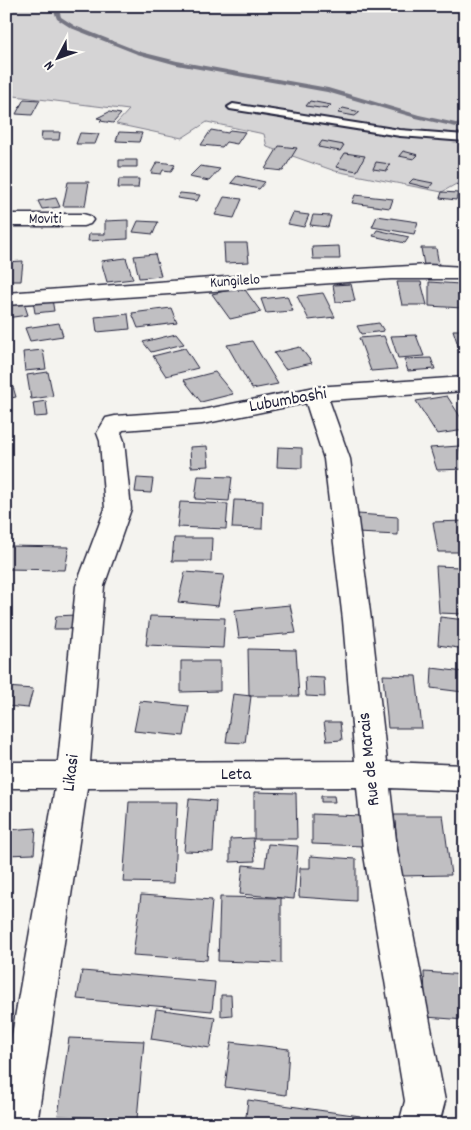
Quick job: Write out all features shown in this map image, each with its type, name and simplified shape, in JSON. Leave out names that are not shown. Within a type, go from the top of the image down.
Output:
[{"type":"street","name":"Moviti","points":[[6,220],[83,220]]},
{"type":"street","name":"Kungilelo","points":[[6,299],[264,279],[362,275],[416,270],[465,273]]},
{"type":"street","name":"Lubumbashi","points":[[113,426],[115,424],[202,417],[315,394],[465,384]]},
{"type":"street","name":"Rue de Marais","points":[[315,394],[337,459],[380,849],[425,1101],[419,1124]]},
{"type":"street","name":"Likasi","points":[[17,1124],[73,776],[90,586],[118,509],[112,441],[109,433],[113,426]]},
{"type":"street","name":"Leta","points":[[6,775],[371,774],[465,778]]},
{"type":"lane","points":[[233,108],[400,133],[465,138]]},
{"type":"shaded area","points":[[6,6],[465,6],[465,179],[442,192],[335,171],[267,147],[264,134],[207,122],[182,138],[116,124],[129,110],[6,95]]},
{"type":"building","points":[[24,99],[40,100],[32,115],[16,114]]},
{"type":"building","points":[[310,101],[331,105],[327,109],[306,106]]},
{"type":"building","points":[[343,108],[360,112],[355,116],[338,113]]},
{"type":"building","points":[[109,112],[121,114],[113,123],[100,121],[102,119],[97,118]]},
{"type":"building","points":[[211,130],[228,133],[230,130],[245,132],[237,144],[226,142],[222,147],[201,145]]},
{"type":"building","points":[[42,132],[60,132],[59,140],[41,140]]},
{"type":"building","points":[[119,132],[142,133],[139,142],[116,141]]},
{"type":"building","points":[[80,133],[99,134],[95,144],[76,144]]},
{"type":"building","points":[[322,141],[344,145],[340,151],[318,147]]},
{"type":"building","points":[[279,146],[297,148],[283,171],[265,169]]},
{"type":"building","points":[[403,151],[418,155],[414,159],[399,156]]},
{"type":"building","points":[[345,153],[365,156],[357,171],[336,167]]},
{"type":"building","points":[[119,160],[137,160],[137,167],[119,167]]},
{"type":"building","points":[[157,162],[175,165],[171,171],[163,170],[161,174],[151,173]]},
{"type":"building","points":[[376,162],[390,164],[387,171],[373,169]]},
{"type":"building","points":[[200,166],[220,169],[209,181],[189,177]]},
{"type":"building","points":[[237,176],[265,182],[259,189],[231,183]]},
{"type":"building","points":[[119,179],[139,179],[138,188],[118,188]]},
{"type":"building","points":[[413,179],[433,183],[429,188],[409,183]]},
{"type":"building","points":[[68,182],[89,182],[85,206],[63,206]]},
{"type":"building","points":[[442,192],[458,193],[456,200],[440,198]]},
{"type":"building","points":[[180,193],[200,195],[197,201],[177,198]]},
{"type":"building","points":[[355,195],[393,199],[390,208],[352,203]]},
{"type":"building","points":[[224,197],[242,199],[234,218],[215,215]]},
{"type":"building","points":[[56,198],[60,207],[42,209],[38,201]]},
{"type":"building","points":[[293,213],[309,215],[304,227],[288,224]]},
{"type":"building","points":[[313,215],[331,216],[328,227],[310,225]]},
{"type":"building","points":[[377,216],[418,222],[414,234],[372,227]]},
{"type":"building","points":[[128,220],[128,239],[88,241],[89,234],[105,234],[105,221]]},
{"type":"building","points":[[138,221],[158,222],[153,234],[133,232]]},
{"type":"building","points":[[377,230],[409,237],[405,243],[373,236]]},
{"type":"building","points":[[224,243],[247,243],[249,262],[225,263]]},
{"type":"building","points":[[339,246],[340,259],[313,259],[312,247]]},
{"type":"building","points":[[421,248],[436,248],[439,265],[424,265]]},
{"type":"building","points":[[155,254],[161,276],[139,278],[134,256]]},
{"type":"building","points":[[126,258],[133,279],[107,282],[101,261]]},
{"type":"building","points":[[23,261],[21,281],[6,281],[6,262]]},
{"type":"building","points":[[397,282],[421,282],[427,305],[402,305]]},
{"type":"building","points":[[429,282],[460,284],[462,308],[429,306]]},
{"type":"building","points":[[351,284],[355,301],[336,302],[333,285]]},
{"type":"building","points":[[243,287],[261,312],[230,319],[212,294]]},
{"type":"building","points":[[323,293],[335,317],[309,320],[297,296]]},
{"type":"building","points":[[287,296],[293,311],[266,313],[261,299]]},
{"type":"building","points":[[52,299],[54,311],[35,313],[33,301]]},
{"type":"building","points":[[24,303],[28,315],[6,318],[6,306]]},
{"type":"building","points":[[171,308],[177,323],[138,328],[132,313]]},
{"type":"building","points":[[128,314],[130,329],[97,332],[95,317]]},
{"type":"building","points":[[59,323],[63,336],[30,341],[25,328]]},
{"type":"building","points":[[379,323],[384,331],[361,334],[357,326]]},
{"type":"building","points":[[453,330],[465,330],[465,359],[463,360]]},
{"type":"building","points":[[176,334],[184,344],[151,352],[143,342]]},
{"type":"building","points":[[416,335],[424,356],[398,358],[391,336]]},
{"type":"building","points":[[384,336],[397,369],[371,371],[359,338]]},
{"type":"building","points":[[252,341],[278,384],[252,389],[227,345]]},
{"type":"building","points":[[300,347],[312,363],[285,369],[274,353]]},
{"type":"building","points":[[185,348],[198,368],[166,376],[153,356]]},
{"type":"building","points":[[43,350],[46,369],[25,371],[23,352]]},
{"type":"building","points":[[431,358],[435,369],[408,371],[404,359]]},
{"type":"building","points":[[48,372],[53,396],[31,399],[27,375]]},
{"type":"building","points":[[215,372],[233,394],[201,402],[184,380]]},
{"type":"building","points":[[10,377],[16,397],[6,399],[6,378]]},
{"type":"building","points":[[447,396],[465,424],[465,430],[437,434],[416,401]]},
{"type":"building","points":[[46,401],[48,416],[35,417],[33,403]]},
{"type":"building","points":[[207,446],[209,466],[191,467],[190,447]]},
{"type":"building","points":[[459,446],[465,469],[437,470],[430,448]]},
{"type":"building","points":[[278,447],[302,448],[302,468],[277,467]]},
{"type":"building","points":[[198,476],[232,477],[229,501],[195,499]]},
{"type":"building","points":[[137,478],[153,479],[151,493],[135,492]]},
{"type":"building","points":[[234,500],[263,501],[262,529],[232,528]]},
{"type":"building","points":[[180,502],[228,504],[226,529],[177,527]]},
{"type":"building","points":[[358,514],[398,517],[398,535],[357,533]]},
{"type":"building","points":[[465,521],[465,552],[438,552],[433,522]]},
{"type":"building","points":[[174,538],[212,538],[211,561],[172,561]]},
{"type":"building","points":[[6,546],[69,547],[65,570],[6,569]]},
{"type":"building","points":[[436,566],[460,567],[464,614],[439,613]]},
{"type":"building","points":[[185,572],[224,575],[218,606],[178,602]]},
{"type":"building","points":[[290,605],[296,633],[239,638],[235,610]]},
{"type":"building","points":[[75,615],[74,629],[54,629],[56,616]]},
{"type":"building","points":[[150,616],[225,618],[223,648],[146,645]]},
{"type":"building","points":[[440,617],[465,620],[465,649],[438,645]]},
{"type":"building","points":[[248,649],[296,650],[299,696],[249,696]]},
{"type":"building","points":[[181,661],[220,661],[220,691],[181,692]]},
{"type":"building","points":[[432,668],[464,672],[463,692],[431,688]]},
{"type":"building","points":[[383,675],[416,676],[422,728],[388,728]]},
{"type":"building","points":[[305,677],[324,678],[325,697],[306,696]]},
{"type":"building","points":[[6,687],[33,689],[28,708],[6,706]]},
{"type":"building","points":[[233,694],[251,696],[245,743],[226,742]]},
{"type":"building","points":[[140,701],[189,706],[184,736],[134,731]]},
{"type":"building","points":[[324,722],[340,722],[342,740],[327,741]]},
{"type":"building","points":[[254,792],[296,793],[297,839],[254,839]]},
{"type":"building","points":[[321,796],[334,796],[335,802],[321,802]]},
{"type":"building","points":[[189,799],[216,801],[213,852],[184,851]]},
{"type":"building","points":[[129,802],[177,802],[174,883],[123,882]]},
{"type":"building","points":[[312,814],[362,816],[363,846],[312,844]]},
{"type":"building","points":[[394,815],[443,815],[451,875],[401,876]]},
{"type":"building","points":[[36,828],[34,854],[6,855],[6,830]]},
{"type":"building","points":[[253,838],[255,861],[230,862],[230,839]]},
{"type":"building","points":[[268,844],[298,846],[294,899],[240,894],[243,865],[265,867]]},
{"type":"building","points":[[310,856],[356,859],[356,901],[299,897],[300,868],[310,868]]},
{"type":"building","points":[[141,895],[212,900],[207,960],[133,955]]},
{"type":"building","points":[[220,897],[281,898],[281,963],[218,961]]},
{"type":"building","points":[[82,971],[215,982],[212,1011],[77,999]]},
{"type":"building","points":[[424,972],[465,975],[465,1020],[426,1017]]},
{"type":"building","points":[[221,995],[231,995],[232,1015],[221,1016]]},
{"type":"building","points":[[156,1009],[215,1017],[210,1048],[151,1039]]},
{"type":"building","points":[[69,1038],[144,1041],[137,1119],[58,1116]]},
{"type":"building","points":[[231,1042],[289,1049],[286,1095],[225,1087]]},
{"type":"building","points":[[248,1100],[360,1116],[360,1124],[245,1124]]},
{"type":"waterway","points":[[55,6],[59,18],[73,27],[139,53],[177,63],[328,90],[418,117],[465,127]]}]
